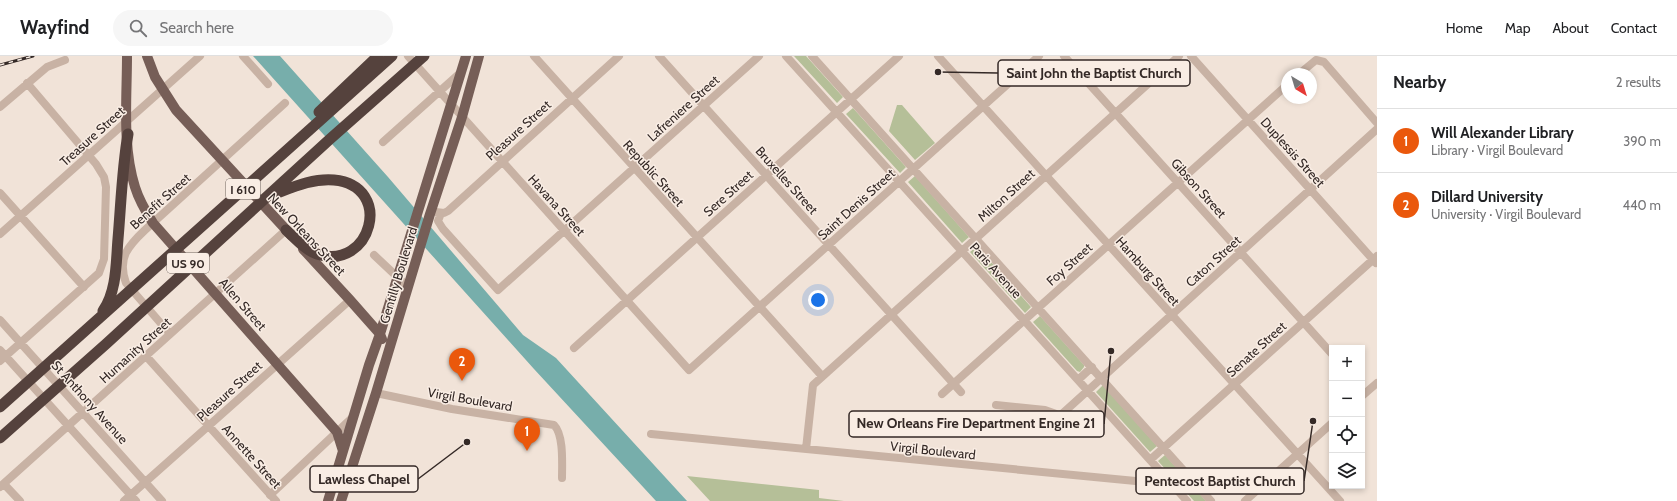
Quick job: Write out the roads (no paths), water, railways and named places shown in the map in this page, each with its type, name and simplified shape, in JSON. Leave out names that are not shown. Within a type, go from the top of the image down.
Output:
[{"type":"highway","points":[[285,151],[289,141],[378,56]]},
{"type":"highway","name":"I 610","points":[[0,407],[392,56]]},
{"type":"highway","name":"I 610","points":[[0,438],[424,56]]},
{"type":"highway","points":[[94,322],[104,309],[112,292],[116,269],[124,155],[128,134]]},
{"type":"highway","points":[[266,197],[308,182],[338,180],[352,185],[360,190],[368,201],[370,226],[366,236],[352,250],[336,256],[317,254],[307,249],[286,230]]},
{"type":"main road","name":"US 90","points":[[128,56],[128,134]]},
{"type":"main road","name":"New Orleans Street","points":[[147,56],[162,90],[184,119],[380,334],[384,344],[386,356]]},
{"type":"main road","name":"Gentilly Boulevard","points":[[328,501],[459,74],[466,56]]},
{"type":"main road","name":"Gentilly Boulevard","points":[[341,501],[376,393],[414,266],[434,213],[479,56]]},
{"type":"main road","name":"Allen Street","points":[[128,134],[128,146],[135,187],[153,223],[337,432],[343,451]]},
{"type":"street","name":"Treasure Street","points":[[0,234],[88,154],[200,56]]},
{"type":"street","points":[[243,56],[268,84]]},
{"type":"street","name":"Havana Street","points":[[408,56],[689,370]]},
{"type":"street","name":"Republic Street","points":[[534,56],[571,99],[822,376]]},
{"type":"street","name":"Pleasure Street","points":[[434,213],[448,211],[619,56]]},
{"type":"street","name":"Bruxelles Street","points":[[660,56],[961,392]]},
{"type":"street","name":"Lafreniere Street","points":[[434,213],[442,229],[498,290],[759,56]]},
{"type":"street","name":"Paris Avenue","points":[[786,56],[1187,501]]},
{"type":"street","name":"Paris Avenue","points":[[812,56],[1211,501]]},
{"type":"street","name":"Sere Street","points":[[574,348],[899,56]]},
{"type":"street","name":"Hamburg Street","points":[[938,56],[1340,501]]},
{"type":"street","name":"Saint Denis Street","points":[[689,370],[760,308],[1039,56]]},
{"type":"street","name":"Gibson Street","points":[[1064,56],[1329,351]]},
{"type":"street","name":"Milton Street","points":[[806,449],[813,385],[1179,56]]},
{"type":"street","name":"Duplessis Street","points":[[1191,56],[1376,260]]},
{"type":"street","points":[[0,107],[48,67],[65,60]]},
{"type":"street","points":[[1306,68],[1316,60],[1324,62],[1377,123]]},
{"type":"street","points":[[383,142],[459,74]]},
{"type":"street","points":[[27,83],[88,154],[104,177],[106,187],[104,259],[99,273],[21,343],[2,356],[68,426],[130,499]]},
{"type":"street","name":"Foy Street","points":[[942,394],[1281,90]]},
{"type":"street","name":"Benefit Street","points":[[170,334],[126,283],[123,267],[126,250],[153,223],[285,103]]},
{"type":"street","name":"Caton Street","points":[[996,405],[1045,410],[1059,415],[1377,129]]},
{"type":"street","points":[[0,193],[84,287]]},
{"type":"street","name":"Humanity Street","points":[[2,486],[286,230]]},
{"type":"street","points":[[374,255],[408,287]]},
{"type":"street","name":"Senate Street","points":[[1150,460],[1304,322],[1376,260]]},
{"type":"street","name":"Pleasure Street","points":[[130,499],[145,483],[207,426],[350,300]]},
{"type":"street","name":"St Anthony Avenue","points":[[0,320],[84,412],[162,501]]},
{"type":"street","name":"Annette Street","points":[[146,356],[273,498]]},
{"type":"street","points":[[1078,380],[1092,367]]},
{"type":"street","points":[[1365,391],[1377,383]]},
{"type":"street","name":"Virgil Boulevard","points":[[376,393],[452,409],[554,425],[559,431],[562,457],[562,478]]},
{"type":"street","points":[[273,498],[353,417]]},
{"type":"street","points":[[1245,501],[1329,426]]},
{"type":"street","name":"Virgil Boulevard","points":[[650,434],[1138,482],[1152,482],[1155,485],[1174,486]]},
{"type":"street","points":[[1152,482],[1162,473]]},
{"type":"street","points":[[2,486],[20,501]]},
{"type":"water","points":[[253,56],[280,56],[388,177],[523,335],[556,358],[687,501],[656,501],[534,369]]},
{"type":"railway","points":[[0,65],[33,56]]},
{"type":"place","name":"Saint John the Baptist Church","points":[[938,72]]},
{"type":"place","name":"New Orleans Fire Department Engine 21","points":[[1111,351]]},
{"type":"place","name":"Dillard University","points":[[462,381]]},
{"type":"place","name":"Pentecost Baptist Church","points":[[1313,421]]},
{"type":"place","name":"Lawless Chapel","points":[[467,442]]},
{"type":"place","name":"Will Alexander Library","points":[[527,451]]}]
